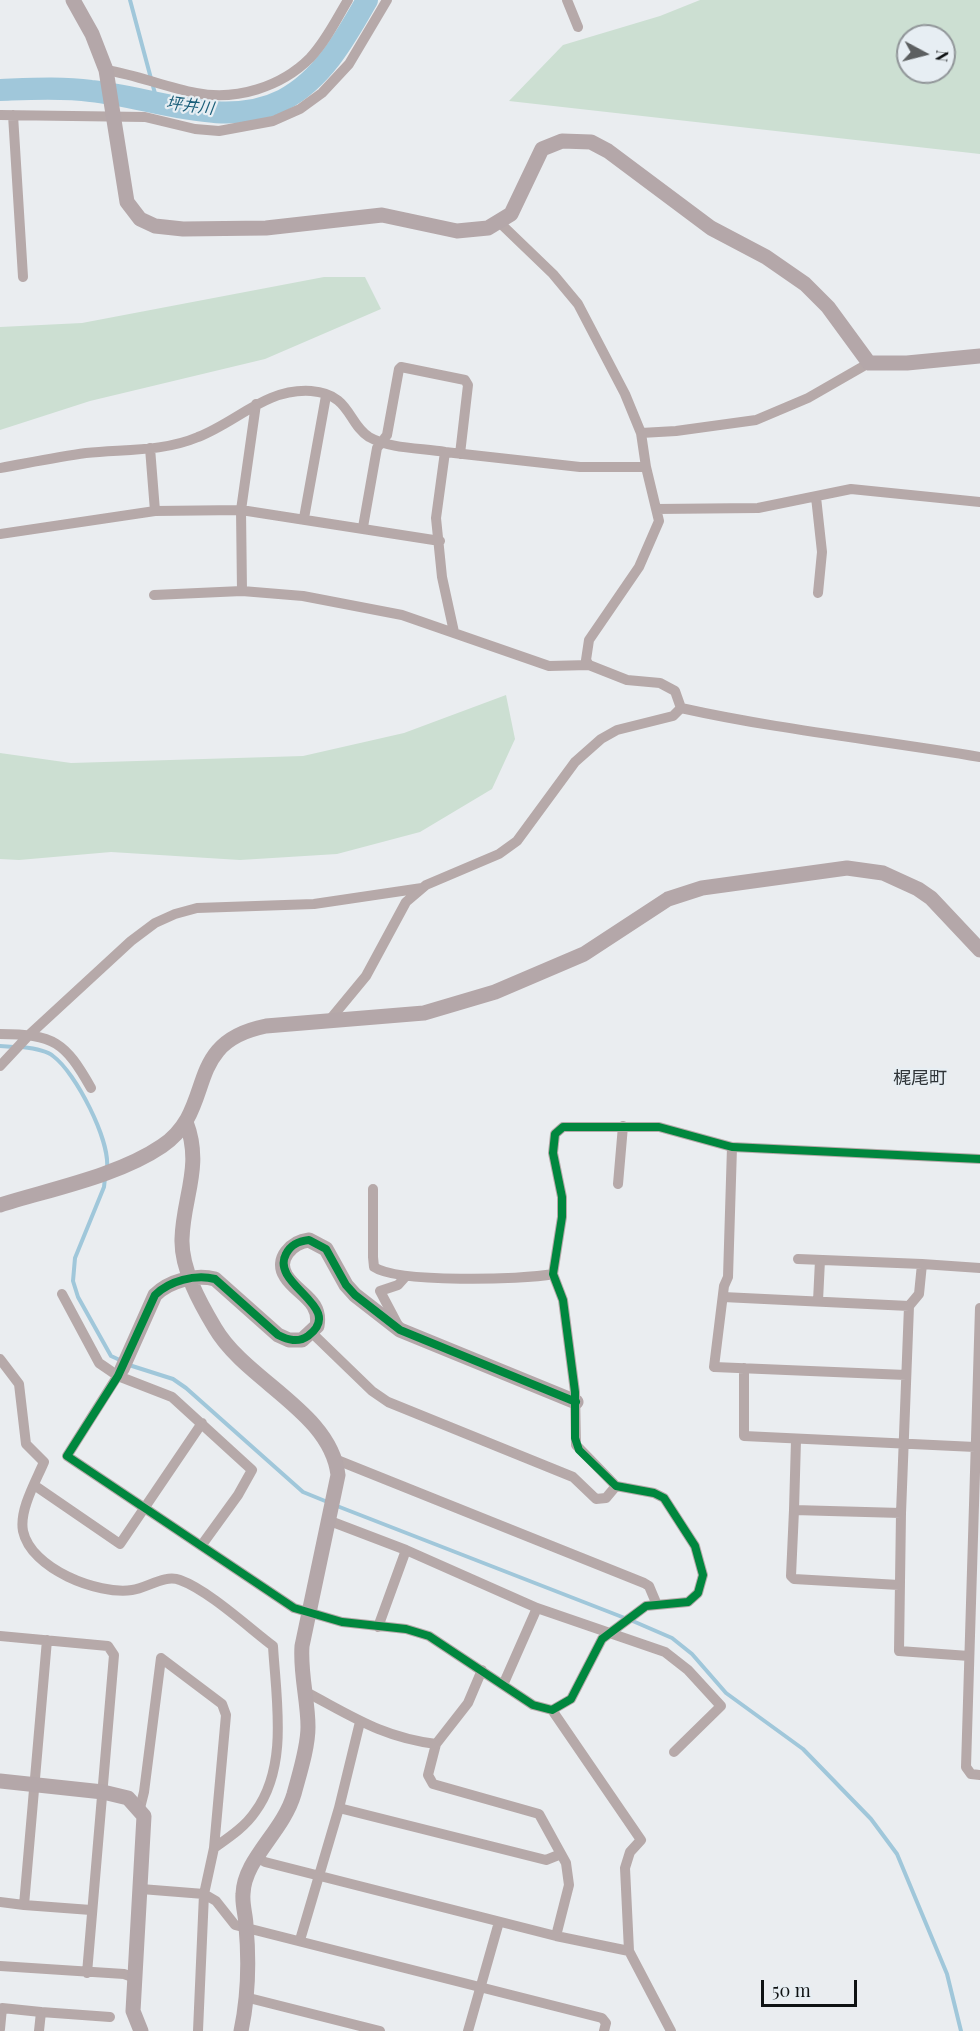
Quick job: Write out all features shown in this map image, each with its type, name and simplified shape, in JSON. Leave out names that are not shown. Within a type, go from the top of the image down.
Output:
[{"type":"street","points":[[107,74],[195,93],[225,96],[249,92],[293,72],[310,57],[348,0]]},
{"type":"street","points":[[0,115],[115,112],[195,129],[219,130],[273,121],[300,109],[322,93],[349,64],[387,0]]},
{"type":"street","points":[[567,0],[578,27]]},
{"type":"street","points":[[75,1],[92,34],[107,74],[115,112],[120,174],[127,202],[140,219],[155,226],[183,229],[266,228],[382,215],[457,231],[488,228],[512,214],[542,149],[562,141],[591,142],[647,179],[711,228],[766,257],[805,284],[828,307],[869,363]]},
{"type":"street","points":[[13,115],[23,277]]},
{"type":"street","points":[[500,223],[553,274],[578,304],[625,394],[641,433],[646,467],[659,521],[639,567],[589,640],[586,660],[590,665]]},
{"type":"street","points":[[641,433],[756,420],[808,398],[869,363],[907,363],[980,356]]},
{"type":"street","points":[[363,527],[377,448],[387,435],[399,369],[404,367],[465,380],[468,385],[460,454]]},
{"type":"street","points":[[0,468],[85,453],[173,446],[200,437],[256,404],[284,393],[313,391],[337,399],[349,410],[367,435],[382,442],[460,454],[580,467],[646,467]]},
{"type":"street","points":[[304,518],[326,396]]},
{"type":"street","points":[[242,591],[242,510],[256,404]]},
{"type":"street","points":[[150,448],[155,511]]},
{"type":"street","points":[[445,452],[436,518],[442,577],[454,632]]},
{"type":"street","points":[[656,509],[758,508],[851,489],[980,502]]},
{"type":"street","points":[[816,496],[822,552],[818,593]]},
{"type":"street","points":[[0,534],[155,511],[242,510],[363,527],[440,541]]},
{"type":"street","points":[[154,596],[242,591],[303,596],[402,615],[549,666],[590,665],[627,680],[660,683],[671,687],[678,695],[681,708]]},
{"type":"street","points":[[681,708],[782,729],[904,744],[980,757]]},
{"type":"street","points":[[328,1023],[366,976],[406,902],[423,888],[499,854],[517,841],[575,762],[600,739],[617,730],[673,716],[681,708]]},
{"type":"street","points":[[0,1205],[131,1163],[164,1145],[186,1122],[208,1064],[221,1045],[242,1031],[267,1026],[328,1023],[424,1013],[495,993],[584,954],[668,899],[702,888],[847,868],[883,873],[918,889],[931,898],[980,950]]},
{"type":"street","points":[[0,1066],[27,1037],[131,941],[155,923],[174,914],[197,908],[314,904],[423,888]]},
{"type":"street","points":[[0,1034],[27,1037],[62,1046],[75,1059],[91,1088]]},
{"type":"street","points":[[186,1122],[192,1139],[193,1165],[182,1240],[189,1278],[214,1328],[231,1353],[298,1410],[328,1444],[337,1460],[338,1475],[300,1668],[308,1729],[294,1794],[286,1816],[256,1857],[246,1876],[243,1895],[247,1928],[242,2031]]},
{"type":"street","points":[[618,1184],[623,1126]]},
{"type":"street","points":[[552,1710],[571,1699],[602,1639],[646,1606],[683,1604],[698,1593],[703,1575],[698,1553],[664,1498],[654,1493],[616,1486],[576,1445],[576,1402],[562,1300],[553,1274],[562,1218],[561,1197],[553,1153],[555,1134],[563,1127],[623,1126],[672,1129],[732,1147],[980,1159]]},
{"type":"street","points":[[732,1147],[728,1277],[723,1297],[714,1367],[906,1375]]},
{"type":"street","points":[[373,1189],[374,1267],[381,1272],[405,1276],[507,1279],[553,1274]]},
{"type":"street","points":[[576,1402],[400,1330],[355,1295],[346,1285],[326,1249],[309,1240],[292,1246],[285,1256],[283,1268],[286,1277],[310,1300],[317,1312],[317,1326],[312,1333],[302,1340],[289,1340],[278,1335],[215,1279],[204,1276],[189,1278],[161,1289],[155,1295],[122,1367],[67,1456],[294,1608],[310,1614],[378,1627],[406,1629],[429,1636],[533,1705],[552,1710],[641,1840],[630,1852],[625,1868],[629,1952],[671,2031]]},
{"type":"street","points":[[798,1259],[980,1268]]},
{"type":"street","points":[[818,1301],[819,1260]]},
{"type":"street","points":[[922,1264],[919,1294],[909,1305],[901,1513],[899,1651],[969,1656]]},
{"type":"street","points":[[400,1330],[380,1291],[398,1285],[405,1276]]},
{"type":"street","points":[[62,1294],[99,1364],[122,1367],[172,1397],[252,1470],[238,1495],[201,1546]]},
{"type":"street","points":[[723,1297],[909,1305]]},
{"type":"street","points":[[980,1308],[979,1403],[975,1447],[976,1537],[969,1656],[966,1767],[970,1774],[980,1775]]},
{"type":"street","points":[[312,1333],[372,1391],[388,1402],[573,1477],[596,1499],[606,1498],[616,1486]]},
{"type":"street","points":[[0,1359],[20,1384],[26,1444],[44,1462],[25,1513],[23,1531],[33,1550],[49,1566],[91,1586],[114,1590],[133,1590],[178,1578],[210,1598],[273,1646],[278,1736],[273,1773],[266,1795],[255,1814],[214,1848]]},
{"type":"street","points":[[744,1368],[742,1435],[796,1440],[975,1447]]},
{"type":"street","points":[[34,1485],[120,1544],[147,1508],[202,1422]]},
{"type":"street","points":[[796,1440],[791,1575],[794,1579],[899,1585]]},
{"type":"street","points":[[337,1460],[644,1583],[649,1586],[657,1605]]},
{"type":"street","points":[[794,1510],[901,1513]]},
{"type":"street","points":[[330,1521],[406,1550],[537,1608],[604,1633],[612,1633],[665,1652],[679,1662],[721,1706],[674,1752]]},
{"type":"street","points":[[378,1627],[406,1550]]},
{"type":"street","points":[[503,1685],[537,1608]]},
{"type":"street","points":[[0,1636],[108,1646],[114,1655],[87,1973]]},
{"type":"street","points":[[24,1905],[47,1641]]},
{"type":"street","points":[[140,1808],[161,1658],[222,1704],[226,1715],[214,1848],[204,1894],[198,2031]]},
{"type":"street","points":[[482,1670],[468,1703],[436,1744],[428,1775],[433,1784],[539,1814],[566,1863],[569,1885],[556,1936]]},
{"type":"street","points":[[304,1691],[360,1722],[406,1740],[436,1744]]},
{"type":"street","points":[[300,1940],[339,1808],[360,1722]]},
{"type":"street","points":[[0,1781],[103,1791],[128,1798],[140,1808],[144,1816],[145,1829],[133,2011],[138,2030]]},
{"type":"street","points":[[339,1808],[546,1860],[561,1854]]},
{"type":"street","points":[[256,1857],[265,1862],[499,1922],[629,1952]]},
{"type":"street","points":[[141,1889],[204,1894],[216,1901],[235,1925],[602,2018],[606,2023],[604,2031]]},
{"type":"street","points":[[0,1902],[91,1910]]},
{"type":"street","points":[[468,2031],[499,1922]]},
{"type":"street","points":[[0,1966],[124,1974],[135,1978]]},
{"type":"street","points":[[245,1997],[380,2031]]},
{"type":"street","points":[[0,2029],[1,2008],[110,2017]]},
{"type":"street","points":[[39,2031],[41,2012]]},
{"type":"green space","points":[[700,0],[980,0],[980,154],[509,101],[563,45],[660,16]]},
{"type":"green space","points":[[324,277],[365,277],[381,309],[265,359],[90,401],[0,430],[0,327],[82,323]]},
{"type":"green space","points":[[506,695],[515,739],[492,789],[420,832],[337,854],[240,860],[111,852],[19,860],[0,859],[0,753],[71,763],[303,756],[404,733]]},
{"type":"waterway","points":[[130,0],[157,101]]},
{"type":"waterway","name":"坪井川","points":[[0,90],[80,90],[212,112],[237,112],[260,108],[283,100],[310,81],[322,69],[351,28],[367,0]]},
{"type":"waterway","points":[[0,1046],[14,1047]]},
{"type":"waterway","points":[[22,1047],[50,1054],[72,1077],[97,1125],[103,1141],[107,1168]]},
{"type":"waterway","points":[[105,1178],[104,1187],[75,1258],[73,1281],[78,1297],[111,1356],[122,1361]]},
{"type":"waterway","points":[[129,1365],[173,1379],[303,1492],[330,1503]]},
{"type":"waterway","points":[[337,1506],[635,1622],[672,1638],[692,1654],[726,1693],[803,1749],[871,1819],[897,1854],[947,1974],[961,2031]]},
{"type":"cycle path","points":[[576,1402],[400,1330],[355,1295],[346,1285],[326,1249],[309,1240],[293,1245],[286,1254],[284,1265],[288,1276],[314,1305],[319,1315],[318,1325],[308,1336],[300,1340],[293,1340],[278,1335],[215,1279],[199,1277],[175,1282],[155,1295],[118,1376],[67,1456],[294,1608],[342,1622],[406,1629],[429,1636],[533,1705],[552,1710],[571,1699],[602,1639],[646,1606],[688,1602],[698,1593],[703,1575],[695,1546],[664,1498],[654,1493],[616,1486],[579,1450],[575,1438],[575,1392],[563,1300],[553,1274],[562,1217],[562,1197],[553,1153],[555,1134],[563,1127],[659,1127],[732,1147],[980,1159]]},
{"type":"district","name":"梶尾町","points":[[920,1078]]}]
